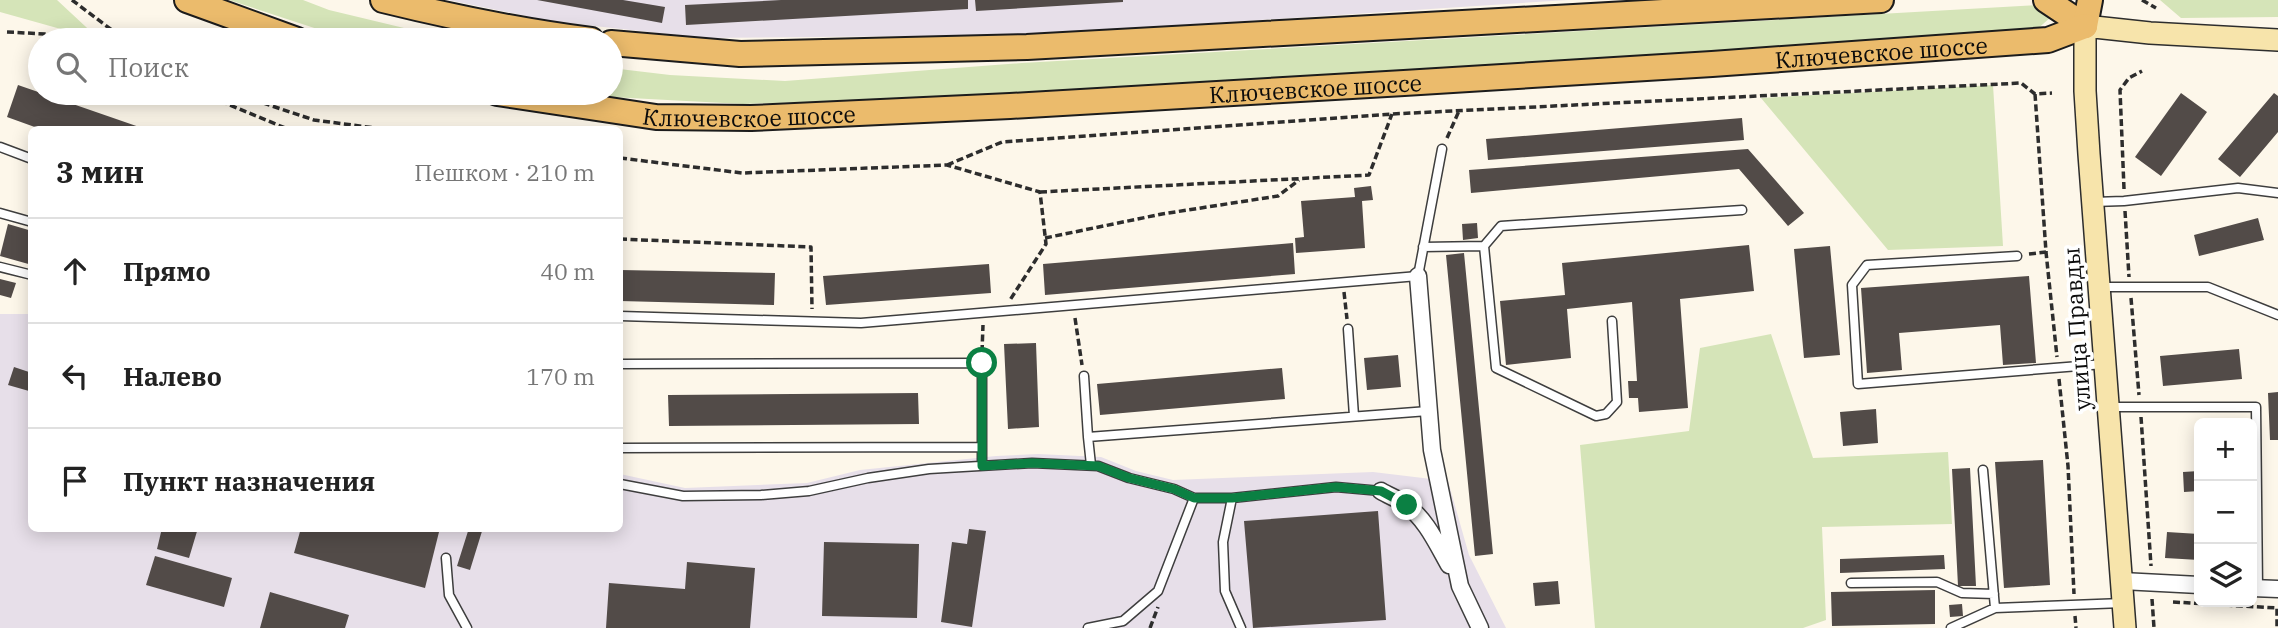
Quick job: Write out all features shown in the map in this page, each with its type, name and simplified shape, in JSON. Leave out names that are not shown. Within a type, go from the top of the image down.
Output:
[{"type":"main road","points":[[187,0],[264,28]]},
{"type":"main road","points":[[383,0],[514,28]]},
{"type":"main road","points":[[623,44],[740,54],[1027,47],[1881,0]]},
{"type":"main road","points":[[2046,0],[2085,26],[2150,33],[2278,40]]},
{"type":"main road","points":[[2080,0],[2085,26]]},
{"type":"main road","points":[[2085,26],[2090,0]]},
{"type":"main road","name":"Ключевское шоссе","points":[[576,105],[656,117],[751,118],[1037,104],[1726,64],[2048,40],[2085,26]]},
{"type":"main road","name":"улица Правды","points":[[2085,26],[2085,91],[2124,628]]},
{"type":"street","points":[[1418,276],[1432,450],[1460,586]]},
{"type":"street","points":[[1381,491],[1407,505],[1432,534],[1480,628]]},
{"type":"street","points":[[2122,592],[2152,583],[2194,585]]},
{"type":"street","points":[[2257,588],[2278,589]]},
{"type":"lane","points":[[0,147],[28,158]]},
{"type":"lane","points":[[623,316],[861,323],[1418,276],[1442,149]]},
{"type":"lane","points":[[2093,202],[2238,188],[2278,193]]},
{"type":"lane","points":[[1612,321],[1617,402],[1606,414],[1595,416],[1496,368],[1484,246],[1501,226],[1742,210]]},
{"type":"lane","points":[[0,213],[28,221]]},
{"type":"lane","points":[[1423,247],[1484,246]]},
{"type":"lane","points":[[2017,256],[1867,265],[1852,285],[1858,384],[2104,364]]},
{"type":"lane","points":[[0,267],[28,274]]},
{"type":"lane","points":[[2098,287],[2208,287],[2278,315]]},
{"type":"lane","points":[[1348,330],[1354,416]]},
{"type":"lane","points":[[623,364],[982,363],[982,466]]},
{"type":"lane","points":[[1084,376],[1091,466]]},
{"type":"lane","points":[[2108,407],[2256,407],[2255,544]]},
{"type":"lane","points":[[1088,437],[1428,411]]},
{"type":"lane","points":[[623,448],[982,447]]},
{"type":"lane","points":[[623,485],[683,496],[761,495],[809,491],[917,471],[1032,463],[1098,466],[1129,478],[1174,489],[1194,498],[1232,498],[1336,487],[1381,491]]},
{"type":"lane","points":[[1983,470],[1995,608]]},
{"type":"lane","points":[[1088,628],[1122,621],[1158,591],[1194,498]]},
{"type":"lane","points":[[1232,498],[1223,542],[1225,591],[1241,628]]},
{"type":"lane","points":[[446,558],[449,596],[467,628]]},
{"type":"lane","points":[[1851,583],[1937,582],[1962,593],[1994,594]]},
{"type":"lane","points":[[1951,628],[1995,608],[2075,604],[2122,592]]},
{"type":"path","points":[[72,0],[109,28]]},
{"type":"path","points":[[2142,0],[2156,8]]},
{"type":"path","points":[[7,32],[28,33]]},
{"type":"path","points":[[2142,71],[2129,78],[2120,90],[2124,201],[2154,628]]},
{"type":"path","points":[[947,165],[1002,142],[1392,114],[2021,83],[2035,94],[2052,93]]},
{"type":"path","points":[[2035,94],[2046,252],[2068,466],[2075,604]]},
{"type":"path","points":[[230,105],[279,126]]},
{"type":"path","points":[[269,105],[314,120],[360,126]]},
{"type":"path","points":[[1442,149],[1459,111]]},
{"type":"path","points":[[623,158],[742,173],[947,165],[1040,192],[1301,179],[1369,175],[1392,114]]},
{"type":"path","points":[[1045,238],[1162,214],[1278,196],[1301,179]]},
{"type":"path","points":[[1004,310],[1045,244],[1040,192]]},
{"type":"path","points":[[623,239],[811,247],[812,322]]},
{"type":"path","points":[[2017,256],[2046,252]]},
{"type":"path","points":[[1343,283],[1348,330]]},
{"type":"path","points":[[1074,305],[1084,376]]},
{"type":"path","points":[[982,363],[983,312]]},
{"type":"path","points":[[2173,602],[2277,608],[2277,628]]},
{"type":"path","points":[[1150,628],[1159,604]]},
{"type":"shaded area","points":[[448,0],[1568,0],[1031,35],[702,38],[550,21]]},
{"type":"shaded area","points":[[0,314],[28,314],[28,532],[623,532],[623,475],[685,488],[807,483],[860,470],[1038,454],[1101,457],[1136,471],[1173,480],[1373,472],[1448,481],[1469,555],[1506,628],[0,628]]},
{"type":"green space","points":[[0,0],[57,0],[87,28],[57,28],[0,12]]},
{"type":"green space","points":[[229,0],[303,0],[329,10],[404,28],[314,28]]},
{"type":"green space","points":[[2160,0],[2278,0],[2278,17],[2181,18]]},
{"type":"green space","points":[[2037,5],[2051,17],[2035,31],[1008,96],[743,104],[623,98],[623,69],[670,75],[785,81],[1022,63]]},
{"type":"green space","points":[[1993,85],[2003,246],[1888,250],[1761,98]]},
{"type":"green space","points":[[1771,334],[1813,458],[1948,452],[1952,524],[1822,527],[1826,620],[1803,628],[1595,628],[1580,445],[1689,431],[1700,348]]},
{"type":"building","points":[[537,0],[623,0],[665,7],[662,23]]},
{"type":"building","points":[[781,0],[968,0],[968,9],[686,25],[685,5]]},
{"type":"building","points":[[975,0],[1123,0],[1123,2],[976,11]]},
{"type":"building","points":[[18,85],[28,88],[28,105],[76,105],[136,126],[32,126],[7,117]]},
{"type":"building","points":[[2181,93],[2207,112],[2161,176],[2135,157]]},
{"type":"building","points":[[2274,93],[2278,96],[2278,132],[2240,177],[2218,159]]},
{"type":"building","points":[[1742,118],[1744,140],[1488,160],[1486,139]]},
{"type":"building","points":[[1748,149],[1804,213],[1788,226],[1739,169],[1471,193],[1469,170]]},
{"type":"building","points":[[1371,186],[1373,200],[1362,201],[1365,248],[1296,253],[1295,238],[1304,237],[1301,201],[1355,197],[1354,188]]},
{"type":"building","points":[[2258,218],[2264,240],[2199,256],[2194,235]]},
{"type":"building","points":[[1477,223],[1478,238],[1463,240],[1462,224]]},
{"type":"building","points":[[8,224],[28,230],[28,264],[0,256]]},
{"type":"building","points":[[1293,243],[1295,274],[1045,295],[1043,264]]},
{"type":"building","points":[[1749,245],[1754,291],[1680,299],[1688,408],[1639,412],[1638,398],[1629,398],[1628,381],[1637,381],[1632,302],[1567,309],[1571,358],[1506,365],[1500,301],[1565,295],[1562,263]]},
{"type":"building","points":[[1830,246],[1840,355],[1804,358],[1794,249]]},
{"type":"building","points":[[1464,253],[1493,554],[1475,556],[1446,255]]},
{"type":"building","points":[[989,264],[991,293],[826,305],[823,276]]},
{"type":"building","points":[[623,270],[775,273],[774,305],[623,301]]},
{"type":"building","points":[[2029,276],[2036,363],[2003,365],[2000,325],[1899,333],[1902,370],[1867,373],[1861,288]]},
{"type":"building","points":[[0,279],[16,283],[11,298],[0,295]]},
{"type":"building","points":[[1036,343],[1039,427],[1008,429],[1004,344]]},
{"type":"building","points":[[2239,349],[2242,379],[2163,386],[2160,356]]},
{"type":"building","points":[[1398,355],[1401,387],[1367,390],[1364,358]]},
{"type":"building","points":[[14,367],[28,372],[28,391],[8,385]]},
{"type":"building","points":[[1282,368],[1285,399],[1100,415],[1097,384]]},
{"type":"building","points":[[2278,392],[2278,440],[2270,440],[2268,393]]},
{"type":"building","points":[[918,393],[919,424],[669,426],[668,395]]},
{"type":"building","points":[[1876,409],[1878,443],[1843,446],[1840,412]]},
{"type":"building","points":[[2043,460],[2050,585],[2004,588],[1995,462]]},
{"type":"building","points":[[1970,468],[1976,586],[1958,586],[1952,469]]},
{"type":"building","points":[[2194,471],[2194,491],[2184,492],[2183,472]]},
{"type":"building","points":[[1378,511],[1386,620],[1253,628],[1244,521]]},
{"type":"building","points":[[969,529],[986,531],[972,627],[941,622],[952,542],[967,544]]},
{"type":"building","points":[[161,532],[197,532],[189,558],[157,549]]},
{"type":"building","points":[[300,532],[439,532],[425,588],[294,553]]},
{"type":"building","points":[[468,532],[482,532],[470,570],[457,566]]},
{"type":"building","points":[[2167,532],[2194,534],[2194,560],[2165,558]]},
{"type":"building","points":[[824,542],[919,544],[917,618],[822,616]]},
{"type":"building","points":[[1944,555],[1945,569],[1840,573],[1840,559]]},
{"type":"building","points":[[155,556],[232,578],[224,607],[146,585]]},
{"type":"building","points":[[687,562],[755,568],[750,628],[606,628],[609,583],[685,589]]},
{"type":"building","points":[[1558,581],[1560,604],[1535,606],[1533,583]]},
{"type":"building","points":[[1935,590],[1935,624],[1832,626],[1831,592]]},
{"type":"building","points":[[270,592],[349,615],[345,628],[260,628]]},
{"type":"building","points":[[1962,604],[1963,616],[1950,617],[1949,605]]},
{"type":"route","points":[[982,363],[982,466],[1032,463],[1098,466],[1129,478],[1174,489],[1194,498],[1232,498],[1336,487],[1381,491],[1407,505]]}]
